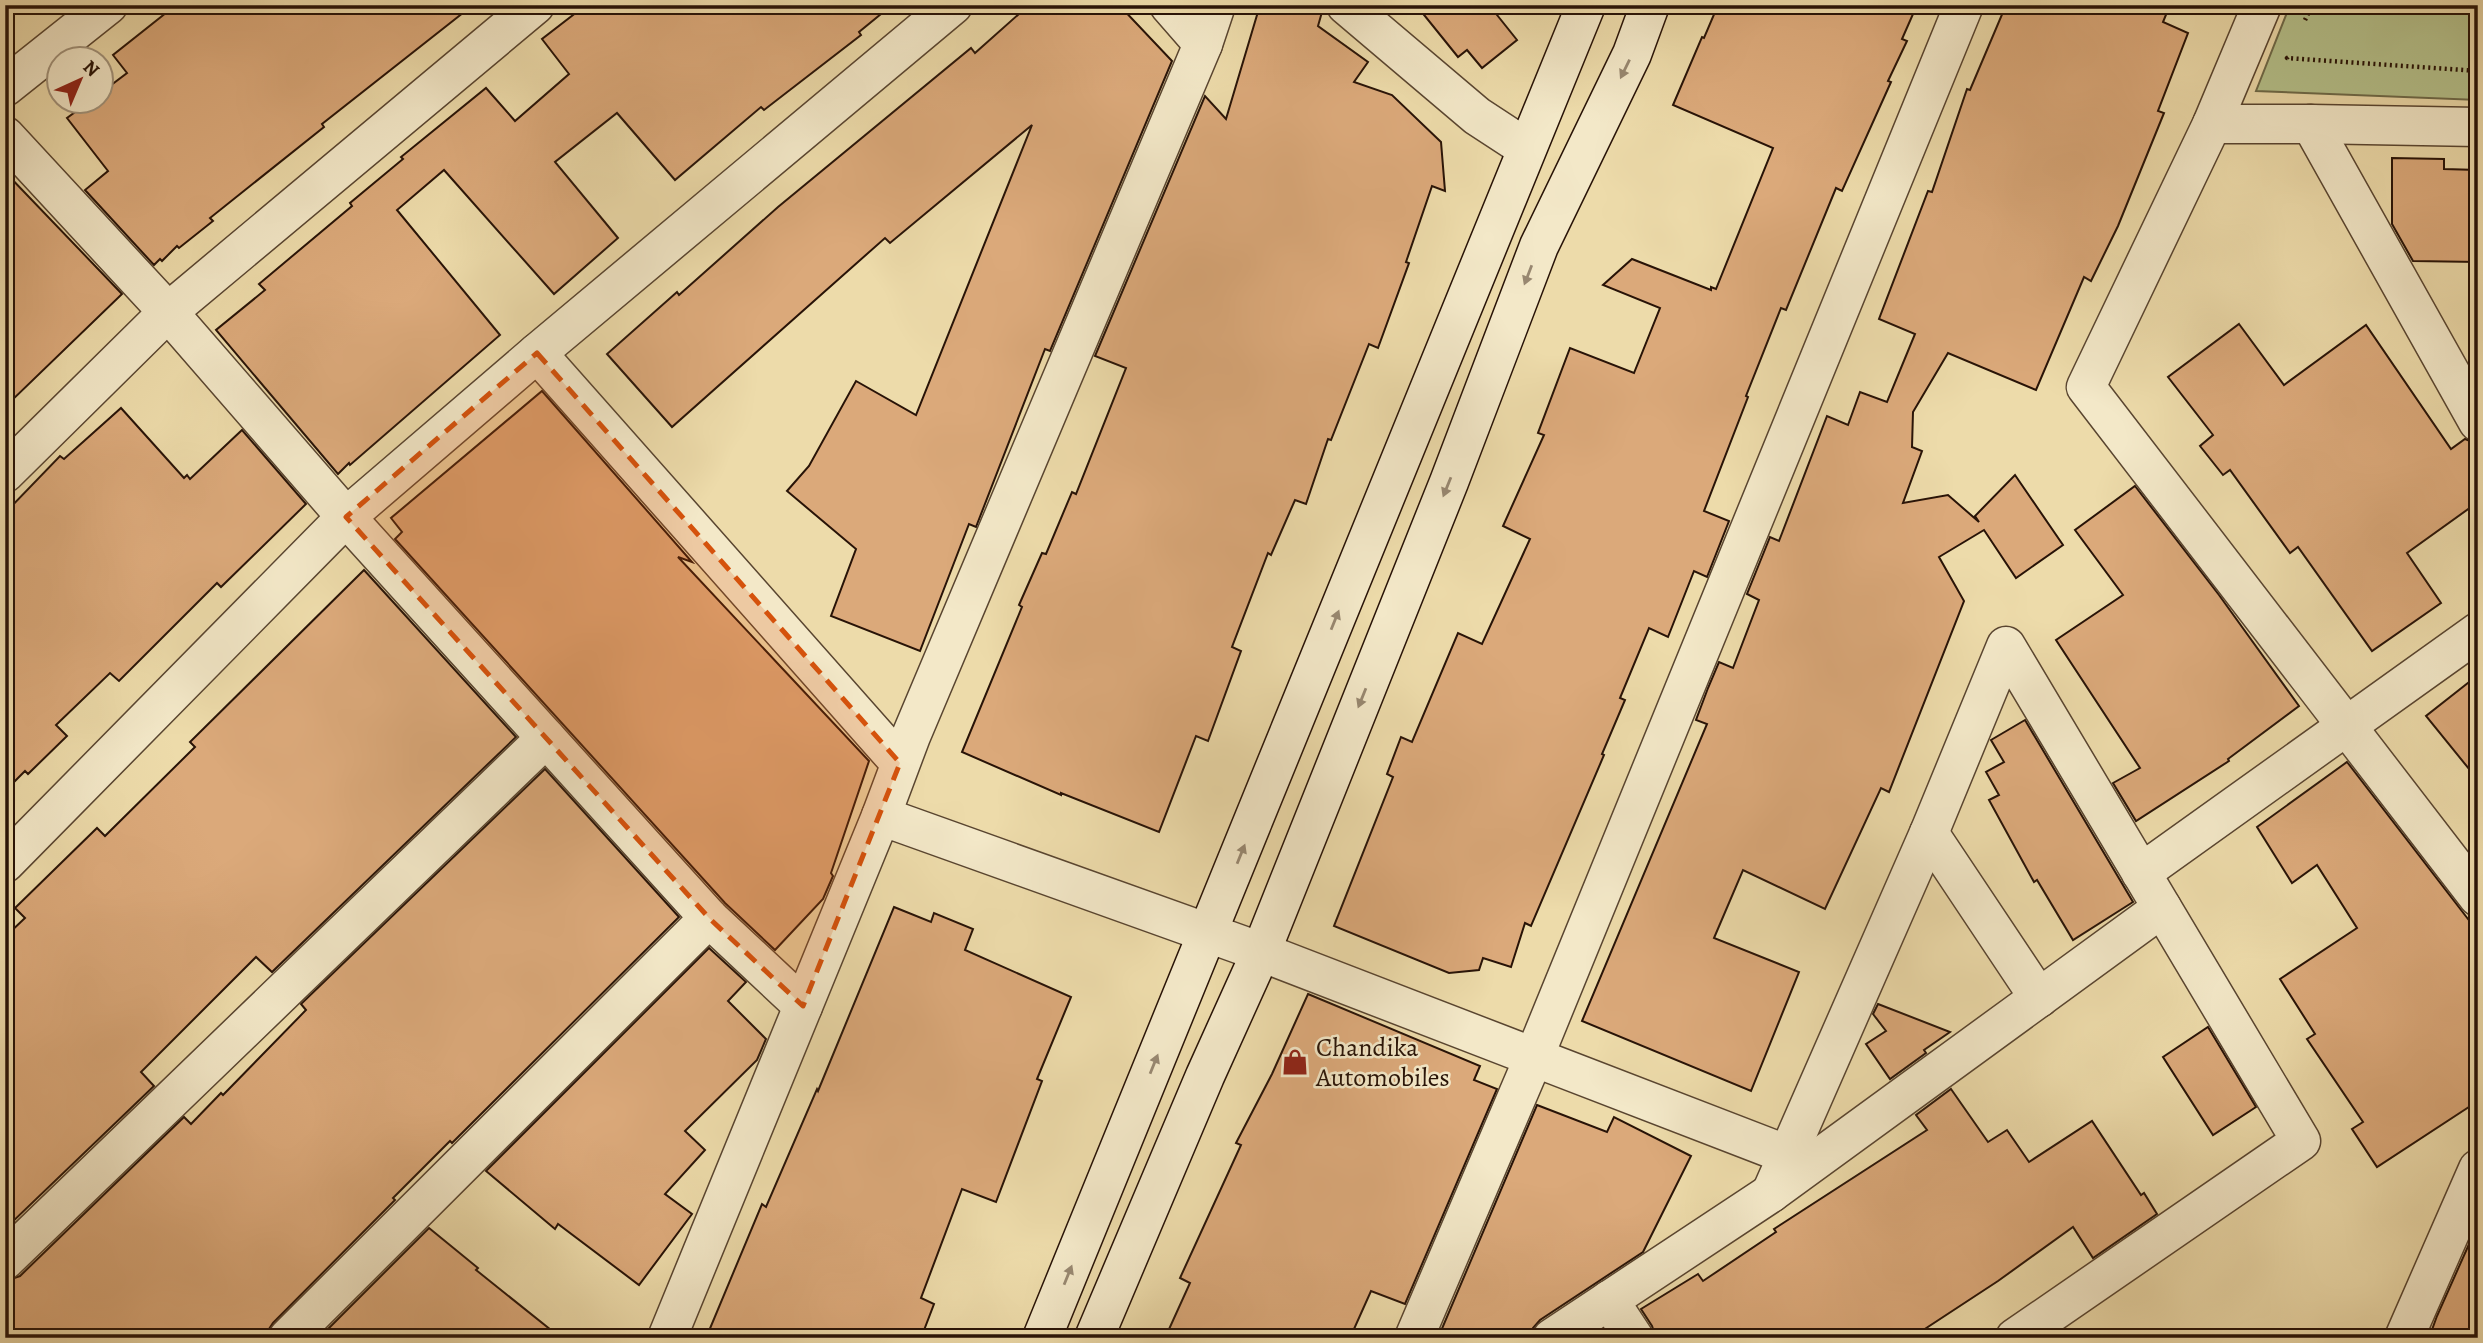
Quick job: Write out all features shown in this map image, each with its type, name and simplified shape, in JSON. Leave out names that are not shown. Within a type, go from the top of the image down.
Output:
[{"type":"street","points":[[5,87],[108,5]]},
{"type":"street","points":[[5,473],[168,312],[535,5]]},
{"type":"street","points":[[5,863],[346,517],[537,353],[953,5]]},
{"type":"street","points":[[1169,5],[1203,44]]},
{"type":"street","points":[[667,1338],[881,816],[900,763],[1203,44],[1216,5]]},
{"type":"street","points":[[1346,5],[1477,116],[1527,148]]},
{"type":"street","points":[[1042,1338],[1586,5]]},
{"type":"street","points":[[1094,1338],[1205,1076],[1261,952],[1449,482],[1539,246],[1632,54],[1650,5]]},
{"type":"street","points":[[1414,1338],[1534,1057],[1964,5]]},
{"type":"street","points":[[2262,5],[2212,124],[2086,387],[2478,897]]},
{"type":"street","points":[[2212,124],[2478,127]]},
{"type":"street","points":[[2311,124],[2477,419]]},
{"type":"street","points":[[5,136],[168,312],[346,517],[709,918],[803,1006]]},
{"type":"street","points":[[537,353],[900,763]]},
{"type":"street","points":[[2141,873],[2478,632]]},
{"type":"street","points":[[1771,1193],[1929,833],[2006,646],[2301,1141],[2015,1338]]},
{"type":"street","points":[[5,1260],[547,738]]},
{"type":"street","points":[[881,816],[1261,952],[1787,1155]]},
{"type":"street","points":[[1929,833],[2039,998]]},
{"type":"street","points":[[1552,1338],[1771,1193],[2162,908]]},
{"type":"street","points":[[288,1338],[709,918]]},
{"type":"street","points":[[2404,1338],[2478,1169]]},
{"type":"street","points":[[1609,1300],[1634,1338]]},
{"type":"path","points":[[2287,58],[2478,71]]},
{"type":"highlighted area","points":[[537,353],[900,763],[803,1006],[709,918],[346,517]]},
{"type":"green space","points":[[2290,5],[2478,5],[2478,100],[2256,91]]},
{"type":"building","points":[[176,5],[473,5],[322,124],[324,127],[210,218],[213,221],[154,265],[85,190],[108,171],[67,118],[116,116],[116,81],[127,73],[116,59],[116,53]]},
{"type":"building","points":[[586,5],[892,5],[859,32],[861,35],[764,110],[761,107],[675,180],[617,113],[555,162],[618,238],[554,294],[444,170],[397,210],[500,335],[338,474],[216,330],[265,290],[259,284],[352,206],[350,203],[403,159],[401,157],[486,88],[515,121],[569,74],[542,39]]},
{"type":"building","points":[[1029,5],[1119,5],[1172,61],[1050,351],[1045,349],[976,527],[969,524],[920,651],[831,616],[856,549],[787,491],[809,466],[856,381],[916,415],[1032,125],[890,243],[885,238],[672,427],[607,354],[677,292],[679,295],[778,207],[971,48],[975,53]]},
{"type":"building","points":[[1260,5],[1324,5],[1318,26],[1368,62],[1354,82],[1392,95],[1441,142],[1445,191],[1432,186],[1406,262],[1409,263],[1378,348],[1369,344],[1331,440],[1328,439],[1306,504],[1295,500],[1271,555],[1268,553],[1232,647],[1241,651],[1208,741],[1196,736],[1159,832],[1061,795],[962,752],[1022,607],[1019,605],[1042,553],[1046,554],[1072,492],[1076,494],[1126,368],[1095,356],[1205,96],[1226,119]]},
{"type":"building","points":[[1416,5],[1489,5],[1517,40],[1482,68],[1467,50],[1458,57]]},
{"type":"building","points":[[1718,5],[1917,5],[1902,39],[1907,41],[1888,81],[1891,82],[1842,191],[1836,188],[1786,310],[1781,308],[1746,396],[1748,397],[1704,511],[1729,521],[1707,577],[1694,571],[1668,637],[1649,628],[1620,698],[1625,700],[1602,754],[1604,755],[1531,926],[1525,923],[1511,967],[1483,958],[1479,970],[1449,973],[1334,926],[1393,777],[1387,774],[1401,737],[1412,742],[1458,633],[1482,644],[1530,539],[1503,526],[1544,435],[1538,433],[1570,348],[1634,373],[1660,308],[1603,285],[1632,259],[1711,290],[1711,287],[1716,289],[1773,148],[1673,105]]},
{"type":"building","points":[[2006,5],[2170,5],[2163,22],[2188,33],[2158,111],[2164,113],[2118,226],[2091,281],[2084,277],[2036,390],[1948,353],[1913,412],[1912,447],[1922,451],[1903,503],[1948,495],[1979,522],[1975,516],[2015,475],[2063,545],[2016,578],[1984,530],[1939,557],[1964,601],[1889,792],[1881,788],[1825,909],[1743,870],[1714,938],[1799,972],[1751,1091],[1582,1021],[1707,724],[1696,720],[1708,688],[1719,662],[1733,668],[1759,600],[1747,594],[1770,537],[1779,541],[1827,416],[1848,425],[1860,392],[1887,402],[1915,334],[1879,319],[1928,191],[1932,192],[1967,89],[1970,90]]},
{"type":"building","points":[[2392,158],[2444,159],[2444,169],[2478,170],[2478,262],[2413,261],[2392,224]]},
{"type":"building","points":[[5,172],[122,294],[5,407]]},
{"type":"building","points":[[2239,324],[2284,385],[2366,325],[2451,449],[2465,439],[2478,444],[2478,502],[2407,553],[2441,603],[2372,651],[2298,547],[2290,553],[2230,470],[2223,475],[2200,446],[2213,435],[2168,377]]},
{"type":"building","points":[[542,391],[692,562],[678,557],[869,761],[831,873],[833,876],[823,899],[775,950],[725,903],[395,539],[402,532],[391,518]]},
{"type":"building","points":[[121,408],[184,478],[187,475],[190,479],[242,430],[306,504],[221,587],[217,583],[119,681],[110,673],[56,725],[67,736],[28,774],[25,771],[5,791],[5,513],[60,456],[64,459]]},
{"type":"building","points":[[2135,486],[2219,595],[2299,706],[2228,759],[2229,761],[2136,821],[2113,783],[2140,768],[2056,640],[2123,595],[2075,530]]},
{"type":"building","points":[[364,570],[516,737],[272,972],[256,957],[141,1072],[154,1086],[5,1229],[5,937],[25,918],[15,908],[97,828],[105,836],[195,747],[190,742]]},
{"type":"building","points":[[2478,675],[2478,780],[2426,716]]},
{"type":"building","points":[[2025,720],[2133,902],[2073,940],[2037,880],[2034,882],[1989,800],[1999,795],[1986,772],[2004,762],[1991,740]]},
{"type":"building","points":[[2347,762],[2478,932],[2478,1101],[2377,1167],[2352,1129],[2363,1122],[2307,1039],[2315,1034],[2280,979],[2357,928],[2317,865],[2292,883],[2257,827]]},
{"type":"building","points":[[545,769],[679,917],[452,1143],[450,1141],[393,1198],[395,1200],[273,1323],[267,1332],[267,1338],[5,1338],[5,1281],[20,1276],[184,1117],[191,1124],[221,1093],[223,1095],[306,1010],[301,1004]]},
{"type":"building","points":[[894,907],[931,922],[934,913],[973,929],[965,950],[1071,997],[1037,1079],[1042,1081],[996,1202],[962,1189],[921,1298],[934,1304],[921,1338],[706,1338],[762,1204],[766,1207],[817,1089],[818,1091]]},
{"type":"building","points":[[709,948],[746,982],[728,1001],[766,1039],[757,1060],[685,1131],[705,1150],[665,1194],[692,1214],[639,1285],[558,1224],[555,1229],[486,1171]]},
{"type":"building","points":[[1308,994],[1480,1066],[1474,1080],[1497,1089],[1405,1304],[1371,1291],[1350,1338],[1165,1338],[1190,1283],[1180,1278],[1241,1145],[1236,1143],[1272,1074]]},
{"type":"building","points":[[1878,1004],[1950,1032],[1890,1079],[1866,1044],[1886,1031],[1873,1014]]},
{"type":"building","points":[[2208,1027],[2256,1107],[2213,1135],[2163,1057]]},
{"type":"building","points":[[1951,1089],[1988,1142],[2007,1130],[2029,1162],[2092,1121],[2141,1195],[2144,1193],[2157,1214],[2093,1258],[2073,1227],[1998,1281],[1911,1338],[1656,1338],[1641,1309],[1698,1274],[1703,1281],[1776,1232],[1774,1229],[1927,1130],[1916,1115]]},
{"type":"building","points":[[1537,1105],[1607,1132],[1614,1117],[1691,1156],[1643,1252],[1540,1320],[1533,1328],[1530,1338],[1438,1338]]},
{"type":"building","points":[[2478,1224],[2478,1338],[2429,1338],[2437,1316]]},
{"type":"building","points":[[429,1228],[478,1268],[476,1270],[561,1338],[319,1338]]},
{"type":"place","name":"Chandika Automobiles","points":[[1295,1062]]}]
